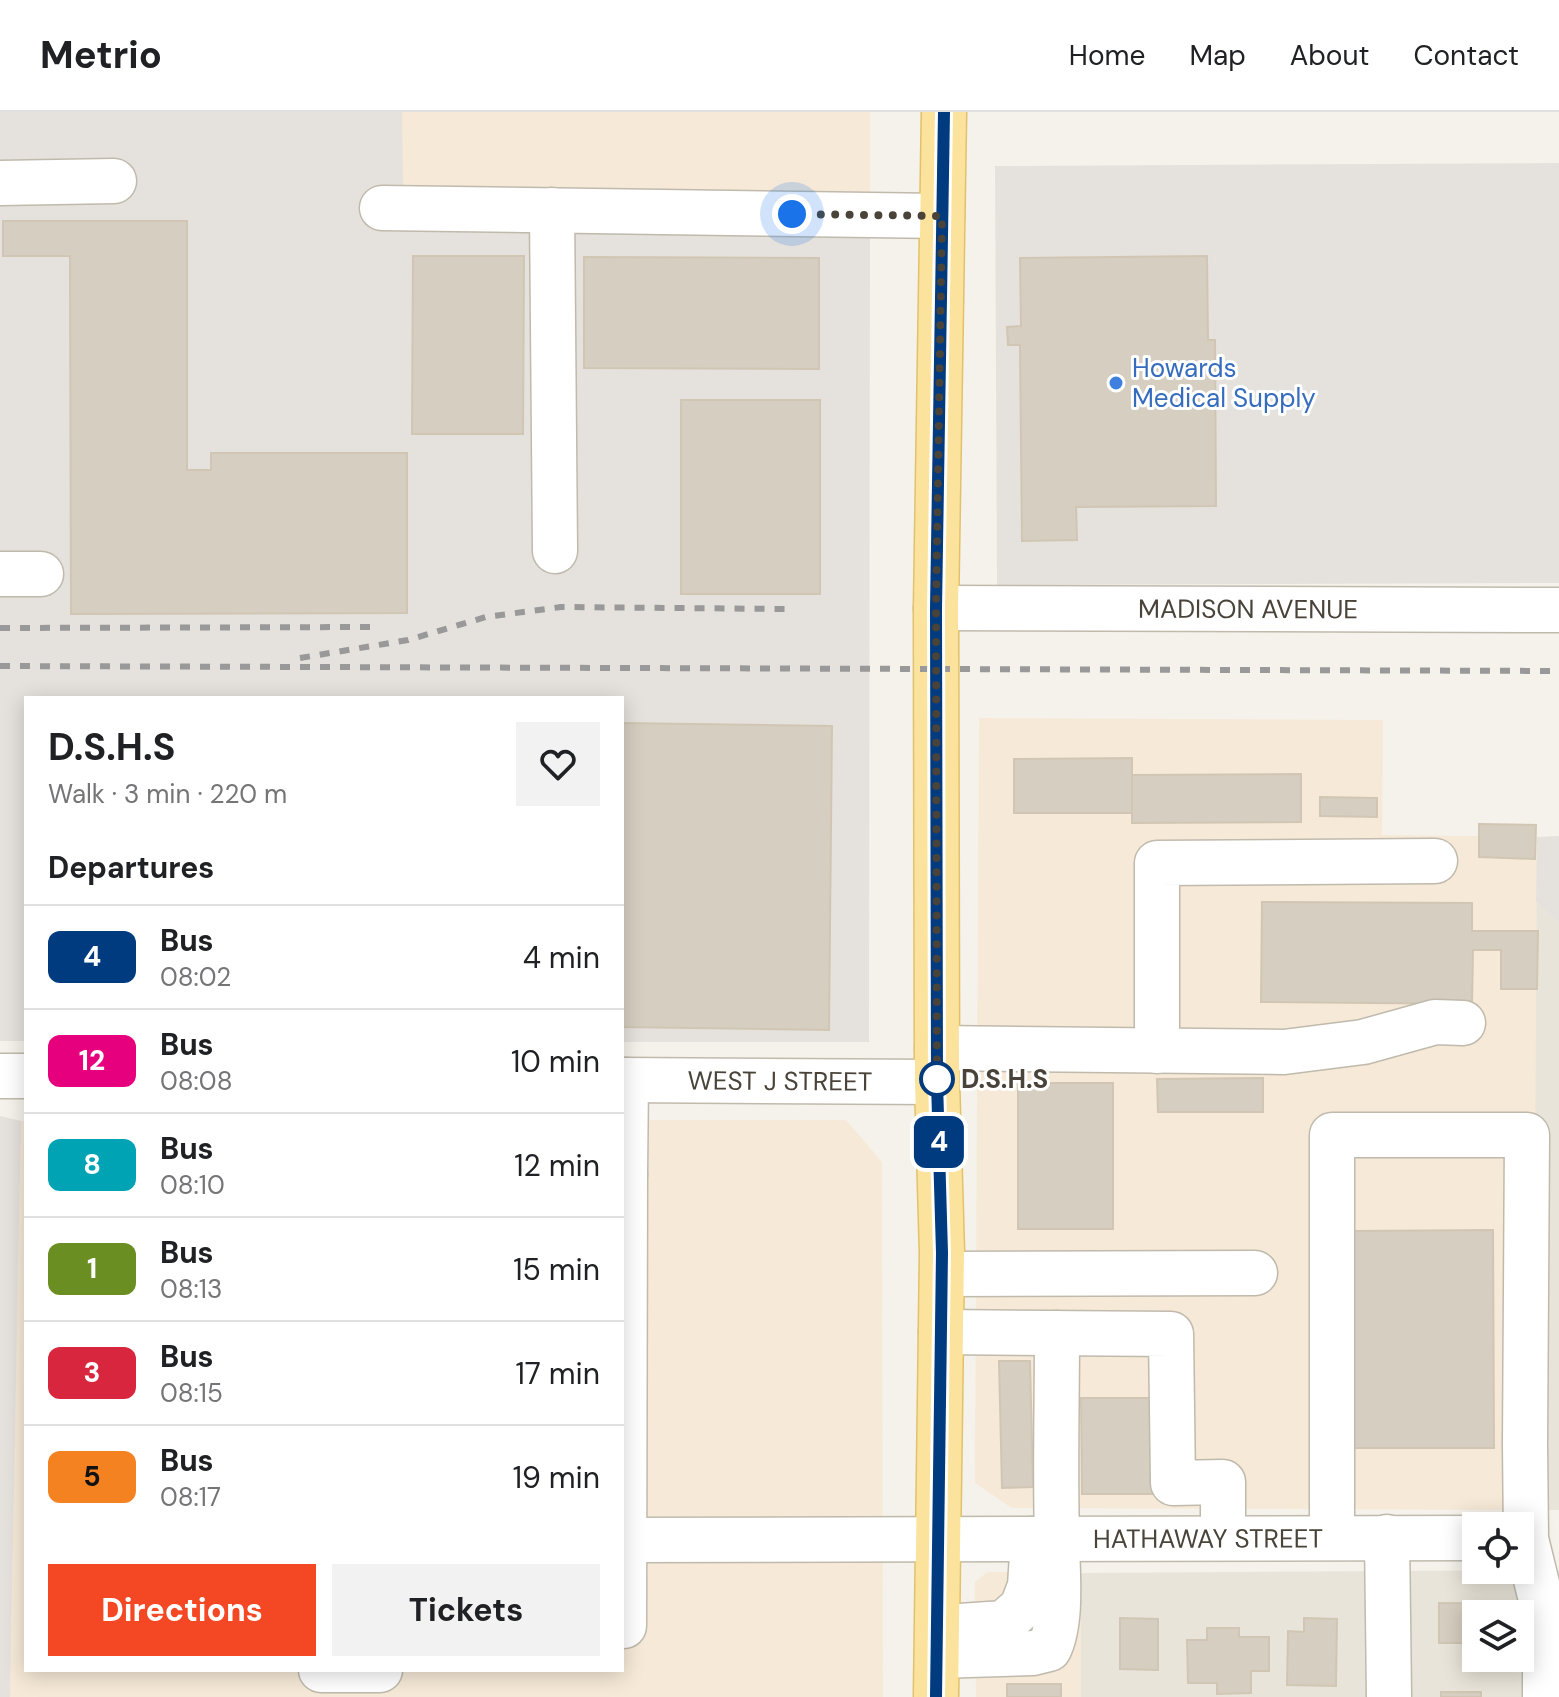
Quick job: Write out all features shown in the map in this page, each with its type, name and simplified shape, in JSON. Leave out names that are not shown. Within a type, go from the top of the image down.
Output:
[{"type":"main road","points":[[937,1660],[942,1274],[937,1065],[936,608],[944,112]]},
{"type":"street","points":[[0,183],[114,181]]},
{"type":"street","points":[[382,208],[942,216]]},
{"type":"street","points":[[552,210],[555,551]]},
{"type":"street","name":"MADISON AVENUE","points":[[936,608],[1559,610]]},
{"type":"street","points":[[1157,1051],[1157,863],[1435,861]]},
{"type":"street","name":"WEST J STREET","points":[[624,1080],[1157,1051],[1284,1052],[1363,1042],[1435,1022],[1463,1023]]},
{"type":"street","points":[[0,1076],[24,1076]]},
{"type":"street","points":[[624,1080],[624,1626]]},
{"type":"street","points":[[1332,1537],[1332,1135],[1527,1135],[1525,1444],[1545,1616],[1545,1697]]},
{"type":"street","points":[[942,1274],[1255,1273]]},
{"type":"street","points":[[941,1332],[1171,1334],[1173,1483],[1223,1482],[1223,1538]]},
{"type":"street","points":[[937,1660],[1033,1653],[1049,1649],[1053,1640],[1059,1588],[1045,1539],[1057,1333]]},
{"type":"street","points":[[1387,1537],[1389,1697]]},
{"type":"street","name":"HATHAWAY STREET","points":[[624,1540],[1462,1538]]},
{"type":"shaded area","points":[[0,112],[402,112],[403,191],[870,192],[869,1042],[624,1042],[624,696],[24,696],[24,1041],[0,1041]]},
{"type":"shaded area","points":[[402,112],[870,112],[870,192],[402,191]]},
{"type":"shaded area","points":[[1559,163],[1559,583],[997,585],[995,166]]},
{"type":"shaded area","points":[[979,718],[1383,720],[1382,835],[1537,837],[1533,1510],[1012,1508],[975,1483]]},
{"type":"shaded area","points":[[1559,836],[1559,923],[1536,901],[1537,837]]},
{"type":"shaded area","points":[[1536,901],[1559,923],[1559,1510],[1533,1510]]},
{"type":"shaded area","points":[[0,1116],[21,1121],[10,1697],[0,1697]]},
{"type":"shaded area","points":[[624,1120],[846,1120],[882,1162],[883,1697],[10,1697],[21,1121],[24,1121],[24,1672],[624,1672]]},
{"type":"shaded area","points":[[1534,1570],[1559,1570],[1559,1697],[1081,1697],[1081,1573],[1462,1571],[1462,1584],[1534,1584]]},
{"type":"shaded area","points":[[987,1572],[1081,1573],[1081,1697],[976,1697],[975,1582]]},
{"type":"building","points":[[3,221],[187,221],[187,470],[211,470],[211,453],[407,453],[407,613],[71,614],[70,256],[3,256]]},
{"type":"building","points":[[413,256],[524,256],[523,434],[412,434]]},
{"type":"building","points":[[1207,256],[1208,340],[1215,340],[1216,506],[1076,507],[1077,540],[1022,541],[1020,345],[1008,345],[1007,327],[1021,326],[1020,258]]},
{"type":"building","points":[[584,257],[819,258],[819,369],[584,368]]},
{"type":"building","points":[[681,400],[820,400],[820,594],[681,594]]},
{"type":"building","points":[[624,723],[832,726],[829,1030],[624,1027]]},
{"type":"building","points":[[1132,758],[1132,813],[1014,813],[1014,759]]},
{"type":"building","points":[[1301,774],[1301,822],[1132,823],[1132,775]]},
{"type":"building","points":[[1320,797],[1377,798],[1377,817],[1320,816]]},
{"type":"building","points":[[1479,824],[1536,825],[1535,859],[1479,857]]},
{"type":"building","points":[[1262,902],[1472,903],[1472,931],[1538,931],[1537,989],[1501,989],[1501,950],[1473,950],[1472,1004],[1261,1002]]},
{"type":"building","points":[[1263,1078],[1263,1112],[1158,1112],[1157,1079]]},
{"type":"building","points":[[1018,1083],[1113,1083],[1113,1229],[1018,1229]]},
{"type":"building","points":[[1493,1230],[1494,1448],[1354,1448],[1353,1231]]},
{"type":"building","points":[[999,1361],[1030,1361],[1033,1487],[1002,1488]]},
{"type":"building","points":[[1081,1398],[1158,1398],[1159,1494],[1082,1494]]},
{"type":"building","points":[[1439,1603],[1462,1603],[1462,1643],[1439,1643]]},
{"type":"building","points":[[1120,1618],[1158,1619],[1158,1670],[1120,1669]]},
{"type":"building","points":[[1304,1618],[1337,1619],[1336,1686],[1287,1685],[1288,1631],[1304,1632]]},
{"type":"building","points":[[1207,1628],[1239,1628],[1239,1637],[1269,1637],[1269,1671],[1251,1671],[1251,1693],[1217,1694],[1217,1683],[1188,1683],[1187,1640],[1207,1640]]},
{"type":"building","points":[[1007,1684],[1061,1684],[1061,1697],[1007,1697]]},
{"type":"building","points":[[1441,1692],[1481,1692],[1481,1697],[1441,1697]]},
{"type":"railway","points":[[300,658],[408,640],[486,617],[561,607],[786,609]]},
{"type":"railway","points":[[0,628],[374,627]]},
{"type":"railway","points":[[0,666],[1559,671]]},
{"type":"bus line","name":"4","points":[[936,1697],[942,1253],[937,1082],[936,608],[944,112]]},
{"type":"place","name":"Howards Medical Supply","points":[[1116,383]]},
{"type":"place","name":"D.S.H.S","points":[[937,1079]]},
{"type":"route","points":[[792,214],[942,216],[936,608],[937,1082],[937,1079]]}]
